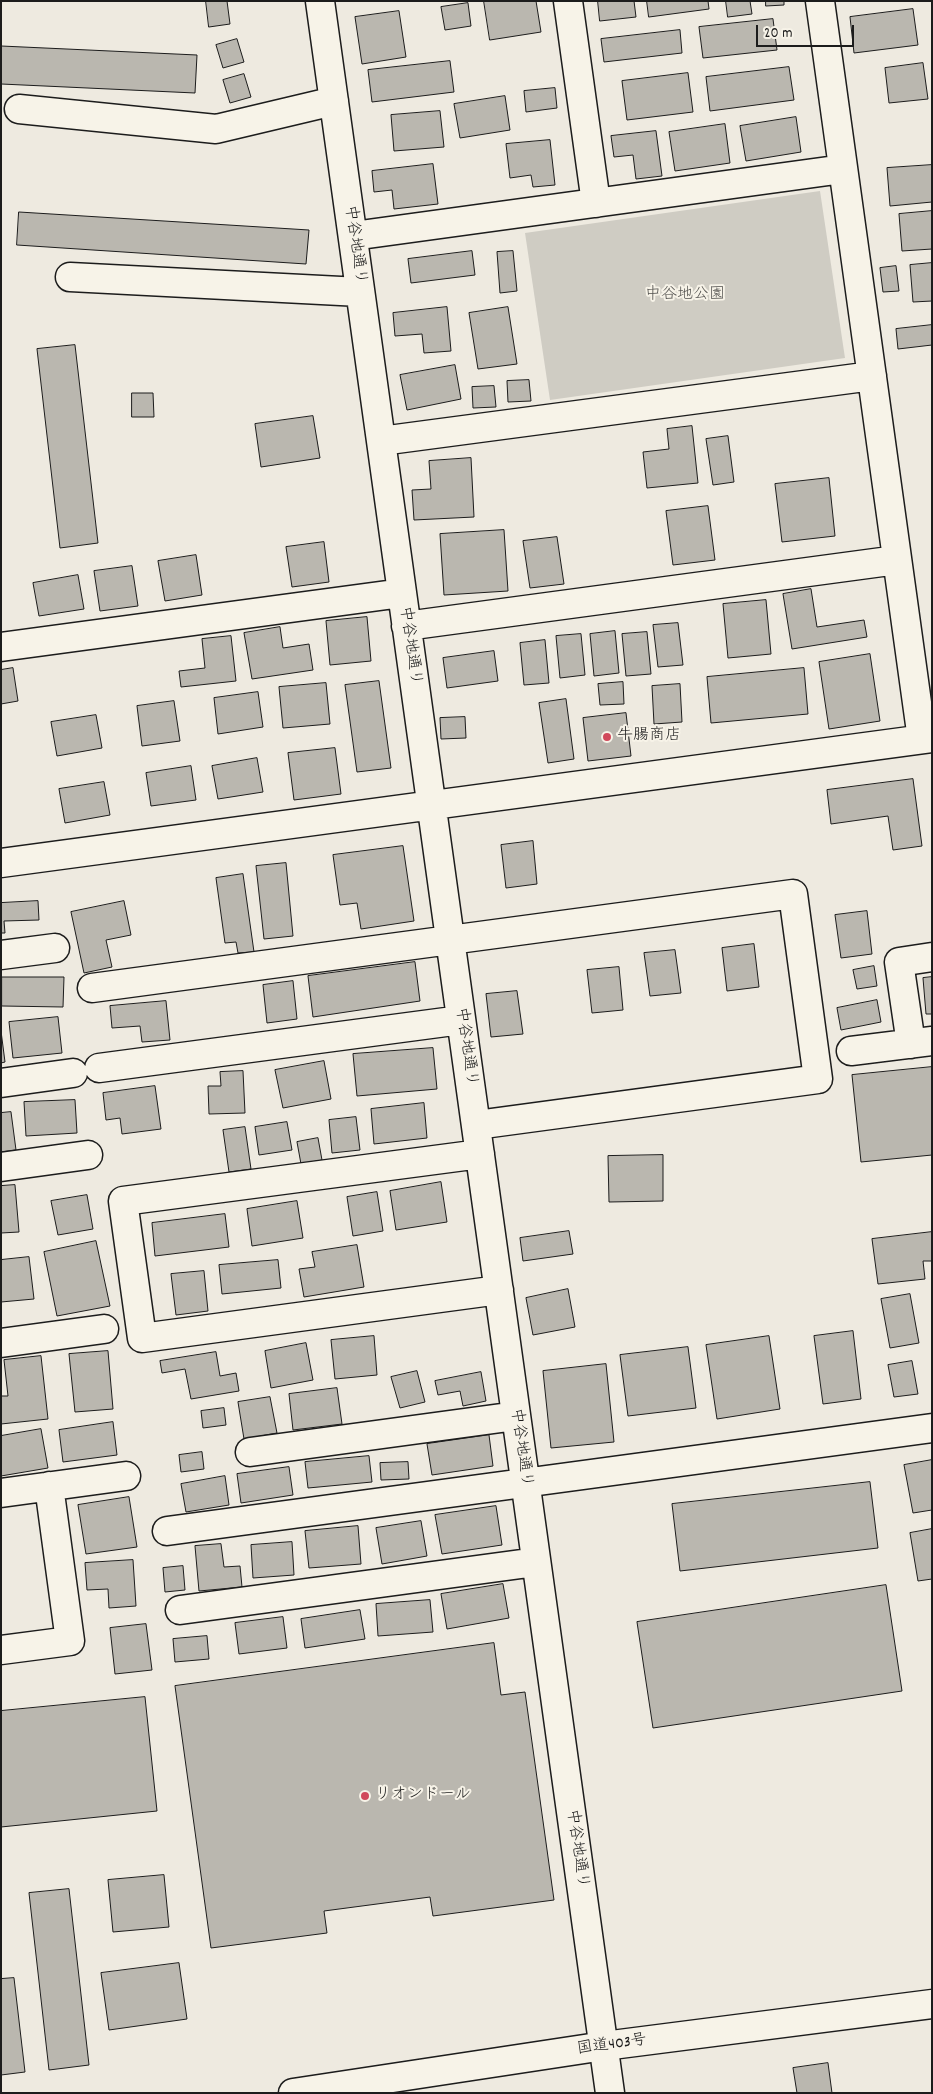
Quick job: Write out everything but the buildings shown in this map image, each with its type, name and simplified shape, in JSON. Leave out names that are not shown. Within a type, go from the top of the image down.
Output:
[{"type":"main road","points":[[568,1],[596,203]]},
{"type":"main road","points":[[1,863],[927,739],[897,560],[820,1]]},
{"type":"main road","name":"中谷地通り","points":[[325,2],[334,101],[360,292],[610,2093]]},
{"type":"main road","points":[[19,109],[216,129],[334,101]]},
{"type":"main road","points":[[353,236],[843,170]]},
{"type":"main road","points":[[70,277],[360,292]]},
{"type":"main road","points":[[381,442],[872,376]]},
{"type":"main road","points":[[406,626],[897,560]]},
{"type":"main road","points":[[1,647],[402,593]]},
{"type":"main road","points":[[92,988],[793,894],[818,1079],[476,1125]]},
{"type":"main road","points":[[1,955],[55,948]]},
{"type":"main road","points":[[851,1052],[921,1042],[899,962],[932,958]]},
{"type":"main road","points":[[1,1082],[461,1020]]},
{"type":"main road","points":[[480,1154],[123,1201],[142,1338],[499,1290]]},
{"type":"main road","points":[[1,1166],[88,1155]]},
{"type":"main road","points":[[1,1343],[104,1329]]},
{"type":"main road","points":[[250,1452],[516,1416]]},
{"type":"main road","points":[[167,1531],[932,1428]]},
{"type":"main road","points":[[1,1493],[126,1476]]},
{"type":"main road","points":[[1,1650],[70,1641],[49,1486]]},
{"type":"main road","points":[[180,1610],[536,1562]]},
{"type":"main road","name":"国道403号","points":[[293,2093],[604,2046],[932,2004]]},
{"type":"green space","name":"中谷地公園","points":[[820,191],[845,358],[550,400],[525,233]]},
{"type":"place","name":"牛腸商店","points":[[607,737]]},
{"type":"place","name":"リオンドール","points":[[365,1796]]}]
